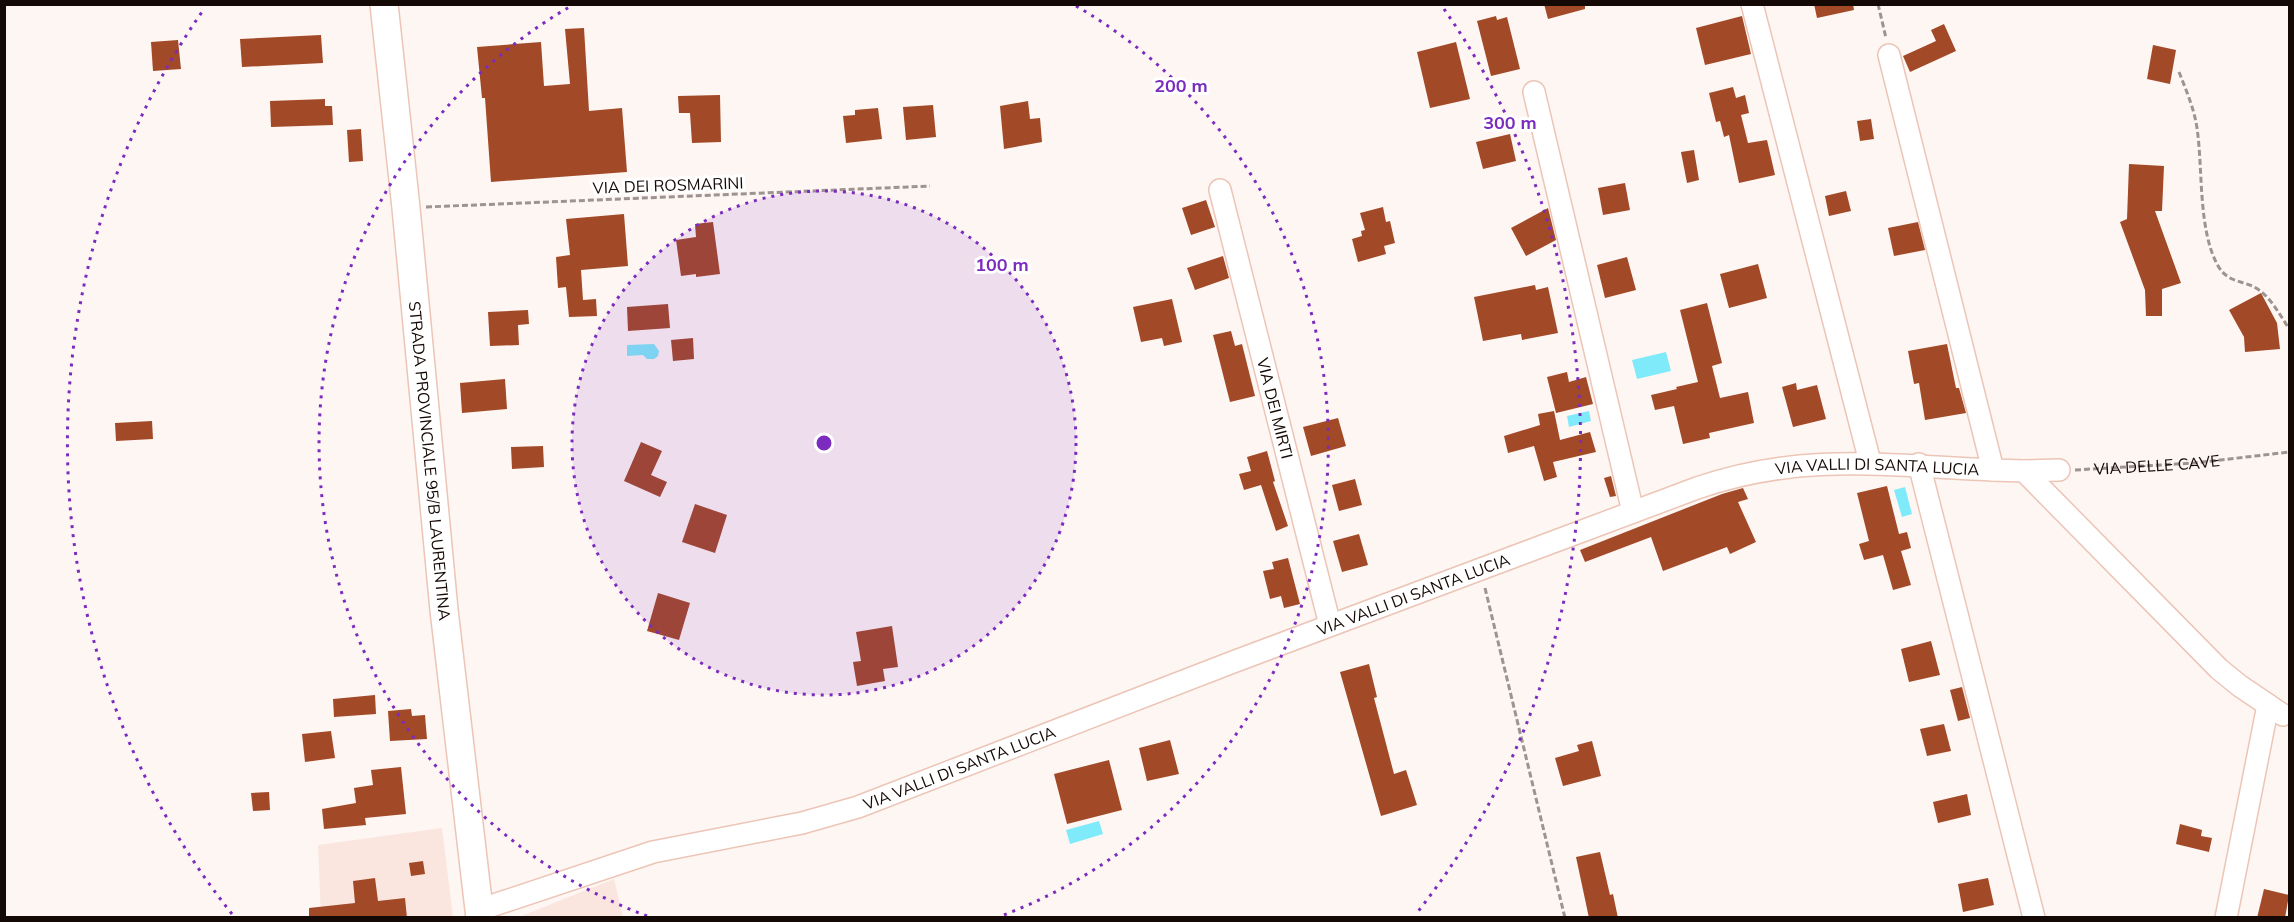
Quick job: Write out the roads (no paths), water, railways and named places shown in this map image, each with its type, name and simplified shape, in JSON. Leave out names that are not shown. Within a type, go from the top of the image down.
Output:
[{"type":"main road","name":"STRADA PROVINCIALE 95/B LAURENTINA","points":[[384,4],[444,610],[479,914]]},
{"type":"street","points":[[1752,4],[1870,462]]},
{"type":"street","points":[[1889,55],[1993,470]]},
{"type":"street","points":[[1534,92],[1633,512]]},
{"type":"street","name":"VIA DEI MIRTI","points":[[1220,190],[1330,625]]},
{"type":"street","name":"VIA VALLI DI SANTA LUCIA","points":[[479,914],[653,852],[801,823],[850,810],[1330,625],[1705,485],[1755,471],[1802,465],[1870,462],[2024,471]]},
{"type":"street","points":[[1919,464],[2034,918]]},
{"type":"street","points":[[2024,471],[2059,470]]},
{"type":"street","points":[[2024,471],[2219,669],[2275,710],[2226,918]]},
{"type":"water","points":[[654,344],[659,351],[658,356],[654,359],[647,359],[643,355],[627,356],[627,345]]},
{"type":"water","points":[[1666,352],[1671,371],[1637,379],[1632,360]]},
{"type":"water","points":[[1589,411],[1591,421],[1569,427],[1567,416]]},
{"type":"water","points":[[1905,487],[1912,514],[1902,517],[1894,490]]},
{"type":"water","points":[[1099,821],[1103,834],[1070,844],[1066,830]]}]
